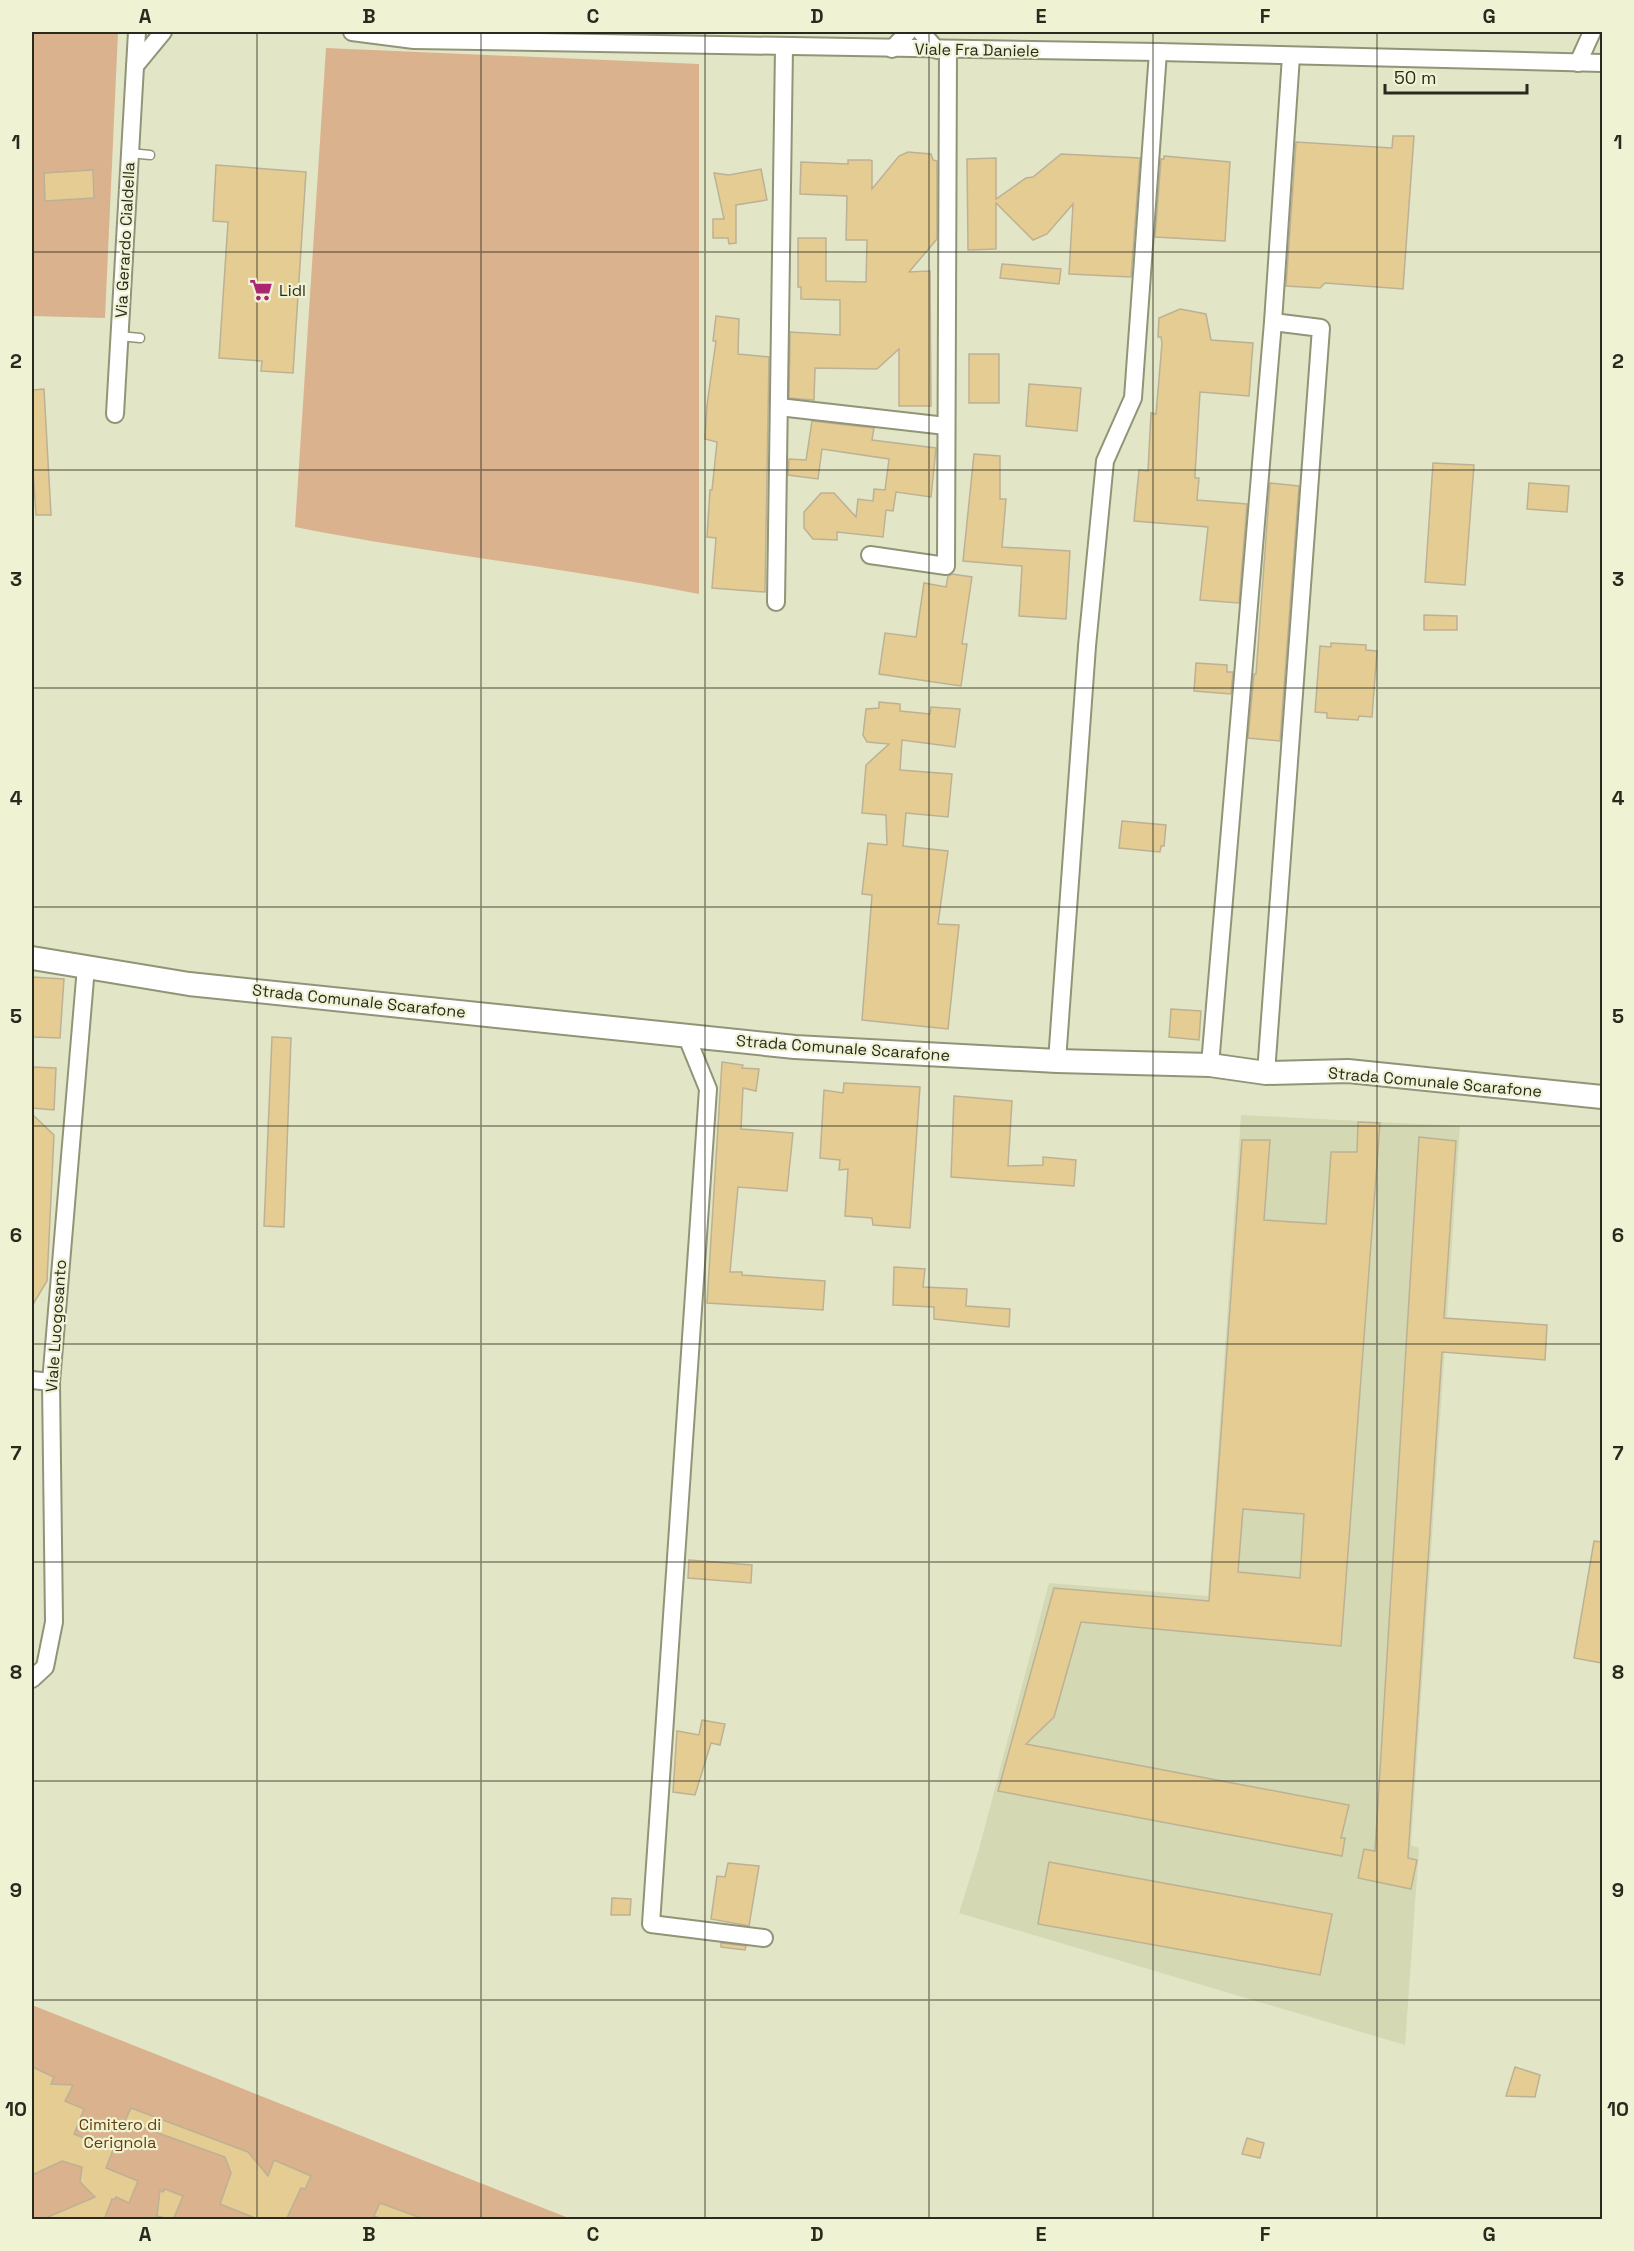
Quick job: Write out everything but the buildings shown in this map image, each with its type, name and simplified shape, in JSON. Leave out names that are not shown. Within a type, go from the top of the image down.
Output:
[{"type":"street","name":"Via Gerardo Cialdella","points":[[115,414],[137,32]]},
{"type":"street","points":[[135,66],[163,32]]},
{"type":"street","name":"Viale Fra Daniele","points":[[352,32],[414,40],[1158,52],[1602,63]]},
{"type":"street","points":[[892,49],[908,32]]},
{"type":"street","points":[[915,32],[918,49]]},
{"type":"street","points":[[870,555],[946,566],[942,50],[921,32]]},
{"type":"street","points":[[1578,63],[1592,32]]},
{"type":"street","points":[[776,602],[784,47]]},
{"type":"street","points":[[1057,1061],[1087,646],[1105,461],[1133,398],[1158,52]]},
{"type":"street","points":[[1210,1065],[1273,322],[1291,56]]},
{"type":"street","points":[[1266,1073],[1321,328],[1273,322]]},
{"type":"street","points":[[779,407],[946,426]]},
{"type":"street","name":"Strada Comunale Scarafone","points":[[32,958],[189,984],[795,1047],[1057,1061],[1210,1065],[1266,1073],[1348,1071],[1602,1097]]},
{"type":"street","name":"Viale Luogosanto","points":[[32,1679],[45,1667],[54,1622],[51,1382],[86,967]]},
{"type":"street","points":[[686,1035],[708,1089],[651,1924],[764,1938]]},
{"type":"street","points":[[32,1380],[51,1382]]},
{"type":"lane","points":[[130,153],[150,155]]},
{"type":"lane","points":[[119,336],[140,338]]},
{"type":"shaded area","points":[[1241,1115],[1460,1126],[1411,1845],[1419,1848],[1405,2045],[959,1913],[979,1849],[1049,1583],[1208,1596]]},
{"type":"green space","points":[[32,32],[118,32],[105,318],[32,316]]},
{"type":"green space","points":[[326,48],[699,64],[699,594],[295,527]]},
{"type":"green space","name":"Cimitero di Cerignola","points":[[32,2005],[571,2219],[32,2219]]},
{"type":"place","name":"Lidl","points":[[261,290]]}]
